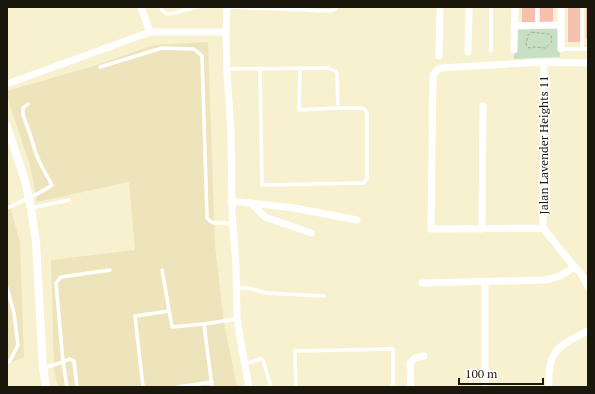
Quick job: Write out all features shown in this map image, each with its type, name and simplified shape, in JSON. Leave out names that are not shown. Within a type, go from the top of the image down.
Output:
[{"type":"street","points":[[141,7],[150,32]]},
{"type":"street","points":[[227,7],[226,32],[231,133],[231,201],[237,319],[249,387]]},
{"type":"street","points":[[439,56],[440,7]]},
{"type":"street","points":[[468,52],[469,7]]},
{"type":"street","points":[[514,7],[514,50]]},
{"type":"street","points":[[561,7],[561,49]]},
{"type":"street","points":[[514,26],[561,25]]},
{"type":"street","points":[[7,84],[150,32],[226,32]]},
{"type":"street","points":[[588,62],[544,62],[440,68],[436,71],[433,75],[431,229],[543,228],[574,267],[580,272],[588,286]]},
{"type":"street","name":"Jalan Lavender Heights 11","points":[[543,228],[544,62]]},
{"type":"street","points":[[482,229],[483,106]]},
{"type":"street","points":[[7,126],[25,181],[31,208],[36,242],[43,368],[46,387]]},
{"type":"street","points":[[231,201],[294,208],[357,220]]},
{"type":"street","points":[[251,203],[265,217],[311,233]]},
{"type":"street","points":[[422,283],[544,280],[556,278],[574,267]]},
{"type":"street","points":[[485,281],[485,387]]},
{"type":"street","points":[[549,387],[550,364],[553,354],[566,342],[588,331]]},
{"type":"street","points":[[411,387],[410,363],[415,358],[424,356]]},
{"type":"lane","points":[[160,7],[167,14],[197,7]]},
{"type":"lane","points":[[227,7],[330,11],[335,10],[336,7]]},
{"type":"lane","points":[[490,7],[491,51]]},
{"type":"lane","points":[[537,7],[537,26]]},
{"type":"lane","points":[[582,7],[582,48]]},
{"type":"lane","points":[[100,67],[162,48],[194,49],[202,56],[207,218],[210,222],[214,223],[232,223]]},
{"type":"lane","points":[[561,49],[588,48]]},
{"type":"lane","points":[[260,68],[262,184],[364,183],[367,178],[367,112],[363,108],[299,110],[300,69]]},
{"type":"lane","points":[[227,69],[328,68],[335,71],[337,74],[338,108]]},
{"type":"lane","points":[[7,208],[29,199],[52,185],[36,154],[23,115],[23,108],[28,104]]},
{"type":"lane","points":[[31,208],[69,200]]},
{"type":"lane","points":[[67,387],[63,362],[56,282],[61,277],[110,270]]},
{"type":"lane","points":[[162,270],[172,327],[237,319]]},
{"type":"lane","points":[[7,288],[14,314],[18,345],[10,360],[7,362]]},
{"type":"lane","points":[[236,288],[248,288],[266,293],[324,296]]},
{"type":"lane","points":[[143,387],[135,316],[169,311]]},
{"type":"lane","points":[[204,324],[212,387]]},
{"type":"lane","points":[[296,387],[295,351],[393,348],[393,387]]},
{"type":"lane","points":[[43,368],[69,359],[74,361],[77,387]]},
{"type":"lane","points":[[245,364],[261,359],[263,360],[271,387]]},
{"type":"lane","points":[[178,387],[212,382]]},
{"type":"path","points":[[532,32],[537,34],[547,33],[550,35],[552,42],[546,48],[529,48],[526,44],[528,35],[532,32]]},
{"type":"shaded area","points":[[208,42],[215,245],[224,323],[237,387],[58,387],[54,370],[51,260],[135,250],[129,182],[37,202],[30,165],[7,97],[7,91],[97,65],[154,45]]},
{"type":"shaded area","points":[[7,196],[20,242],[24,357],[7,364]]},
{"type":"green space","points":[[560,26],[560,57],[514,59],[515,27]]},
{"type":"building","points":[[522,7],[535,7],[535,24],[522,23]]},
{"type":"building","points":[[540,7],[553,7],[553,23],[540,23]]},
{"type":"building","points":[[568,7],[581,7],[581,42],[568,42]]},
{"type":"building","points":[[586,7],[588,7],[588,39],[586,39]]}]
